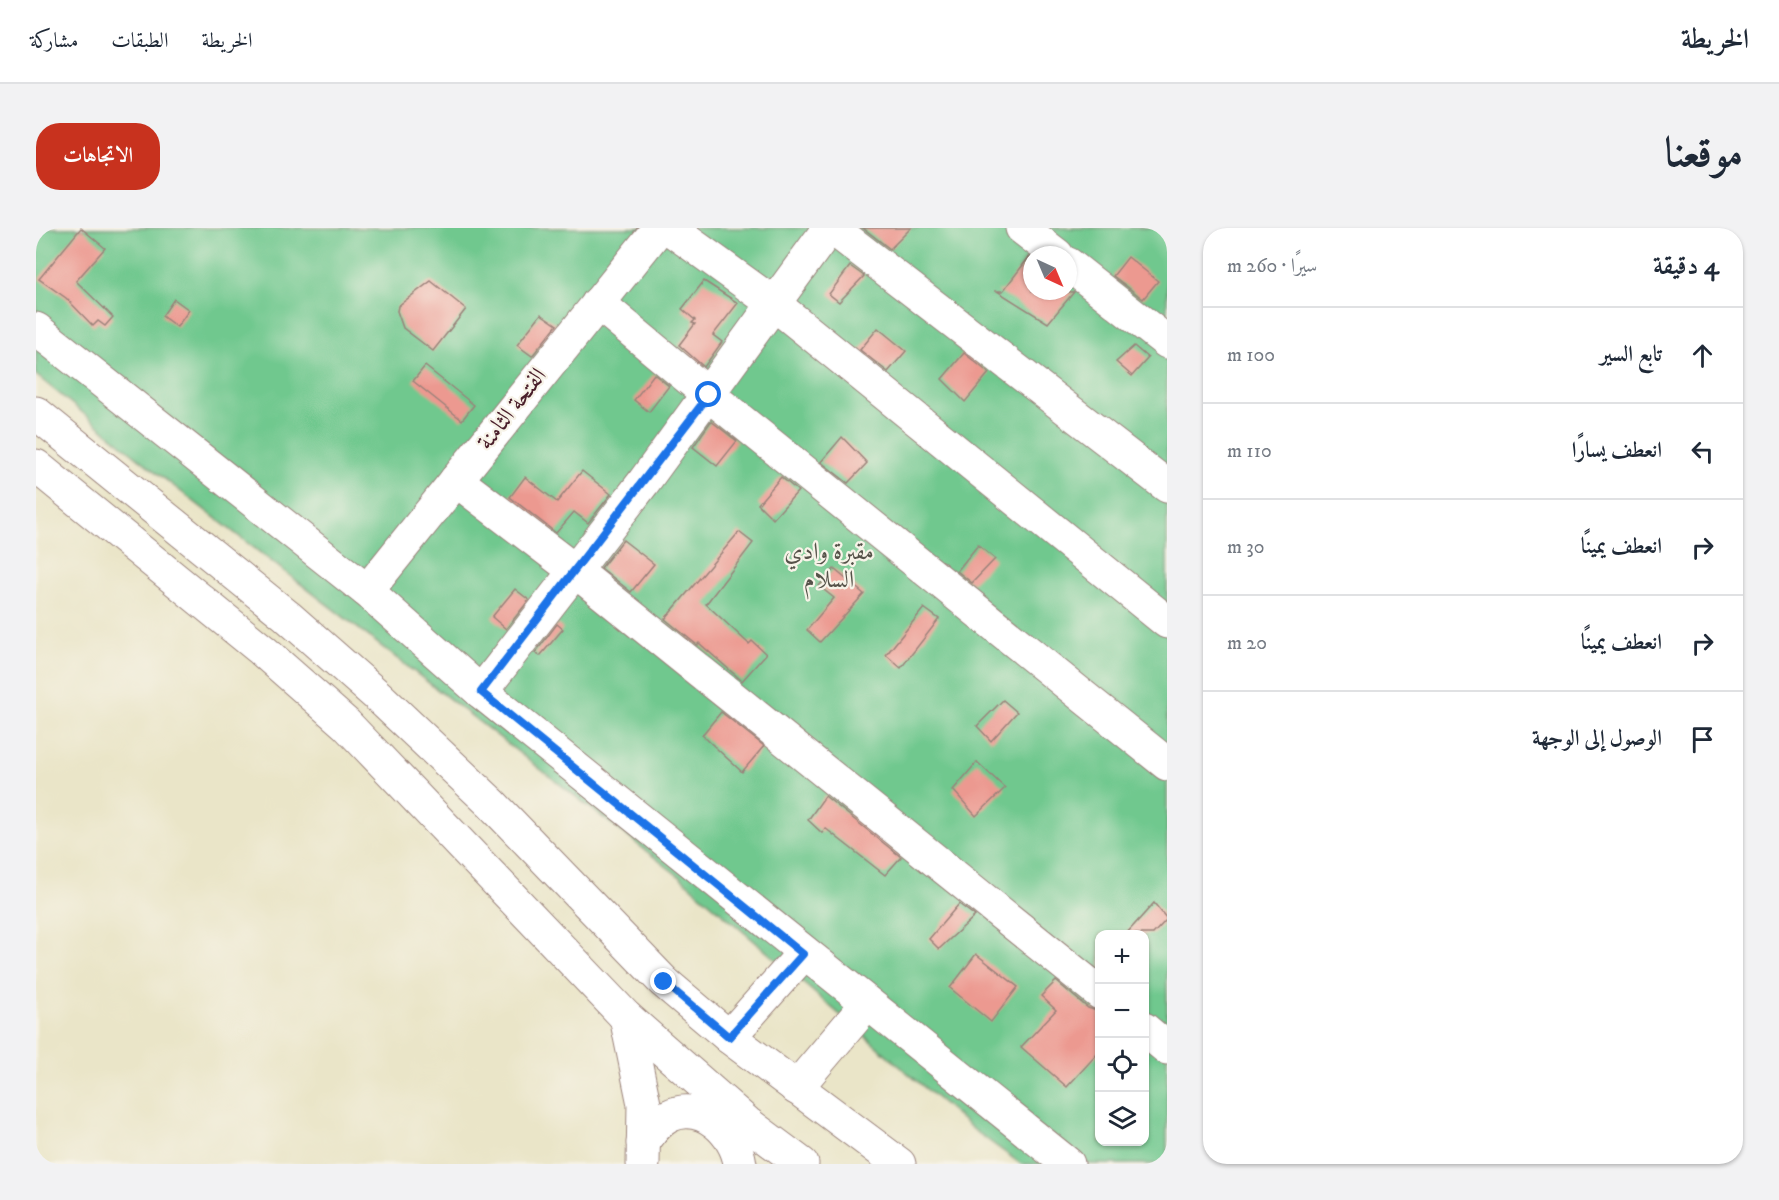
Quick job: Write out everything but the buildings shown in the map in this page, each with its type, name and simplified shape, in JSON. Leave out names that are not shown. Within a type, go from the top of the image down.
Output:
[{"type":"main road","name":"الفتحة الثامنة","points":[[367,591],[659,228]]},
{"type":"main road","points":[[669,228],[773,303],[1167,622]]},
{"type":"main road","points":[[481,692],[709,395],[773,303],[830,228],[1167,486]]},
{"type":"main road","points":[[1022,228],[1045,246]]},
{"type":"main road","points":[[1077,271],[1167,342]]},
{"type":"main road","points":[[598,303],[1167,764]]},
{"type":"main road","points":[[36,329],[367,591],[481,692],[803,954],[1068,1164]]},
{"type":"main road","points":[[36,413],[287,616],[407,723],[482,795],[664,982],[729,1037],[898,1164]]},
{"type":"main road","points":[[36,466],[261,650],[369,748],[626,1017],[747,1123],[802,1164]]},
{"type":"main road","points":[[456,480],[574,570],[1095,989]]},
{"type":"main road","points":[[369,748],[380,752],[391,750],[400,744],[406,734],[407,723]]},
{"type":"main road","points":[[443,826],[442,813],[448,802],[458,794],[470,791],[482,795]]},
{"type":"main road","points":[[729,1037],[803,954]]},
{"type":"main road","points":[[796,1088],[867,1004]]},
{"type":"main road","points":[[626,1017],[644,1104],[643,1154]]},
{"type":"main road","points":[[1149,1033],[1167,1048]]},
{"type":"main road","points":[[643,1154],[654,1127],[669,1116],[696,1112],[715,1122],[729,1134],[738,1150],[740,1164]]},
{"type":"green space","name":"مقبرة وادي السلام","points":[[36,228],[1167,228],[1167,1164],[1021,1164],[974,1130],[680,877],[157,473],[36,375]]},
{"type":"route","points":[[664,982],[729,1037],[803,954],[481,692],[709,395]]}]
